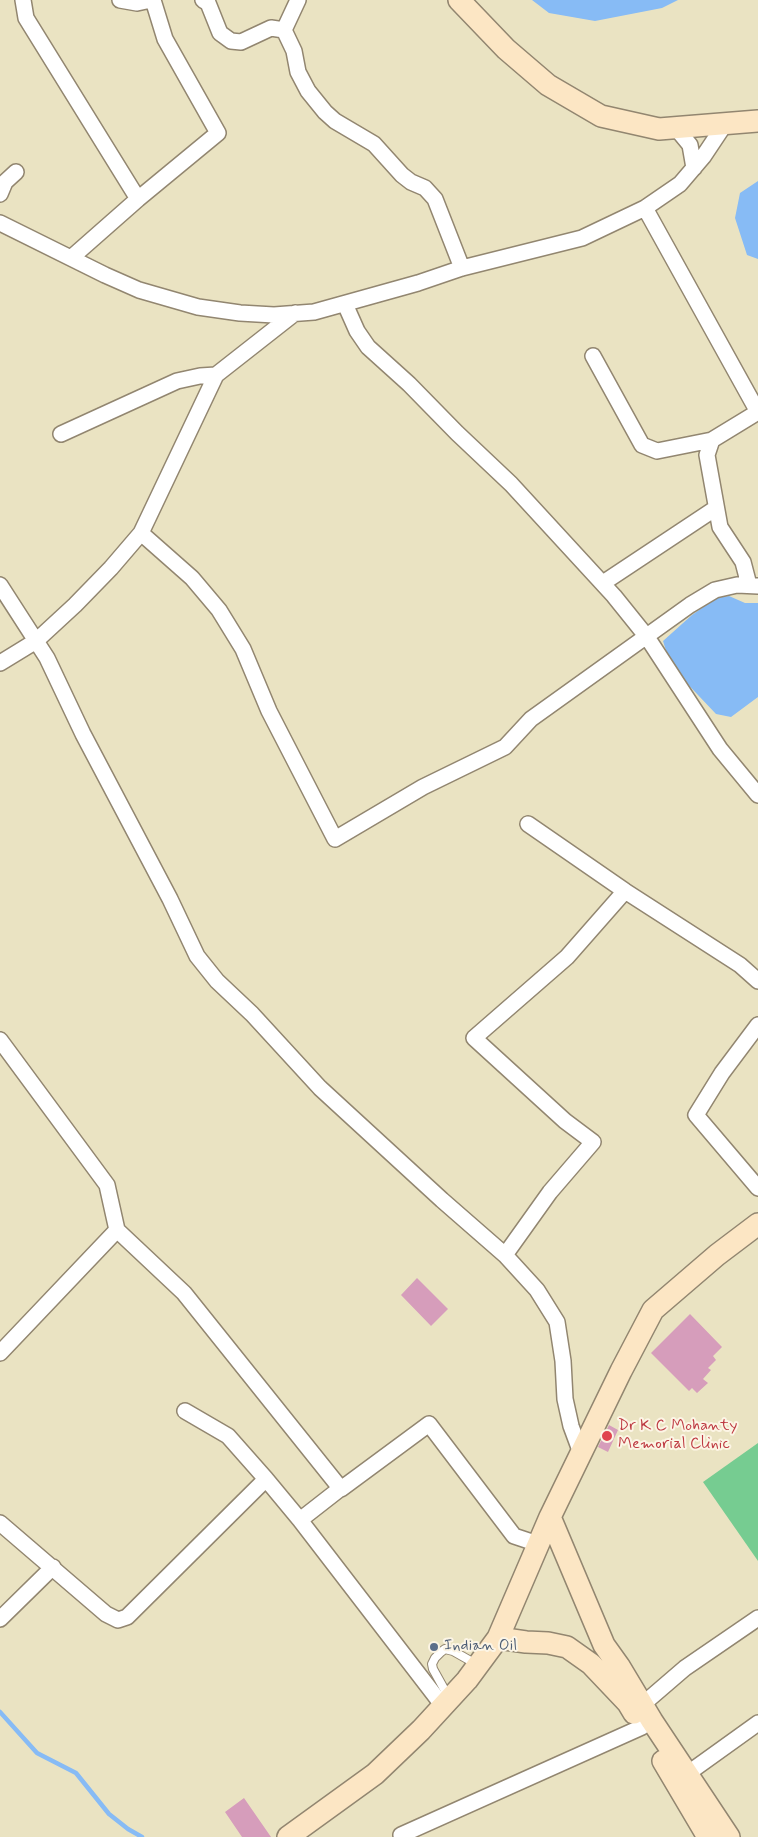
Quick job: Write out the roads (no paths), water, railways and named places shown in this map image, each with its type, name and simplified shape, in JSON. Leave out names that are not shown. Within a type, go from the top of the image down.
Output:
[{"type":"street","points":[[23,0],[26,18],[138,198]]},
{"type":"street","points":[[71,258],[138,198],[218,133],[165,39],[152,0],[137,3],[120,0]]},
{"type":"street","points":[[203,0],[208,3],[220,33],[231,41],[241,42],[271,28],[284,30]]},
{"type":"street","points":[[284,30],[298,0]]},
{"type":"street","points":[[459,0],[506,49],[548,85],[601,116],[659,128],[758,121]]},
{"type":"street","points":[[284,30],[294,51],[298,72],[308,91],[325,112],[374,144],[402,175],[411,182],[425,188],[435,199],[462,268]]},
{"type":"street","points":[[0,222],[139,290],[198,308],[274,315],[314,312],[418,283],[462,268],[582,238],[645,208],[680,184],[703,157],[725,124]]},
{"type":"street","points":[[676,128],[690,145],[694,168]]},
{"type":"street","points":[[0,194],[6,182],[16,172]]},
{"type":"street","points":[[593,356],[642,445],[657,451],[712,440],[758,412],[645,208]]},
{"type":"street","points":[[345,304],[357,331],[368,347],[512,484],[604,583],[647,637],[720,749],[758,795]]},
{"type":"street","points":[[0,663],[36,641],[75,606],[141,533],[216,375],[295,313]]},
{"type":"street","points":[[60,434],[177,381],[216,375]]},
{"type":"street","points":[[141,533],[192,578],[219,610],[243,649],[270,711],[335,839],[423,787],[505,747],[531,719],[690,605],[715,590],[736,584],[754,585],[743,562],[720,527],[707,455],[712,440]]},
{"type":"street","points":[[604,583],[716,508]]},
{"type":"street","points":[[0,585],[47,658],[83,734],[170,899],[197,956],[217,981],[252,1014],[320,1088],[442,1200],[505,1254],[538,1290],[557,1322],[563,1361],[565,1398],[571,1426],[581,1453]]},
{"type":"street","points":[[528,824],[625,891],[740,965],[758,981]]},
{"type":"street","points":[[505,1254],[550,1192],[593,1142],[565,1121],[474,1038],[566,957],[625,891]]},
{"type":"street","points":[[758,1025],[722,1073],[696,1115],[758,1188]]},
{"type":"street","points":[[0,1040],[107,1185],[118,1230],[184,1293],[341,1488]]},
{"type":"street","points":[[288,1837],[375,1774],[467,1680],[498,1638],[550,1517],[653,1310],[717,1254],[758,1224]]},
{"type":"street","points":[[0,1353],[118,1230]]},
{"type":"street","points":[[186,1411],[228,1436],[300,1520],[446,1702]]},
{"type":"street","points":[[300,1520],[429,1424],[514,1536],[538,1544]]},
{"type":"street","points":[[0,1523],[106,1614],[118,1620],[127,1617],[266,1479]]},
{"type":"street","points":[[550,1517],[604,1645],[729,1837]]},
{"type":"street","points":[[0,1619],[53,1567]]},
{"type":"street","points":[[642,1705],[685,1668],[758,1618]]},
{"type":"street","points":[[498,1638],[548,1643],[567,1647],[591,1664],[628,1703],[708,1837]]},
{"type":"street","points":[[687,1774],[758,1722]]},
{"type":"street","points":[[401,1835],[642,1727]]},
{"type":"lane","points":[[446,1702],[433,1669],[434,1658],[445,1649],[453,1651],[478,1665]]},
{"type":"water","points":[[532,0],[678,0],[662,8],[595,21],[549,13]]},
{"type":"water","points":[[758,181],[758,259],[747,255],[735,218],[740,193]]},
{"type":"water","points":[[729,596],[745,603],[758,603],[758,697],[731,717],[716,714],[679,675],[669,660],[663,641],[692,615],[716,598]]},
{"type":"waterway","points":[[0,1712],[37,1753],[76,1773],[109,1814],[142,1837]]},
{"type":"place","name":"Dr K C Mohanty Memorial Clinic","points":[[607,1436]]},
{"type":"place","name":"Indian Oil","points":[[434,1647]]}]
